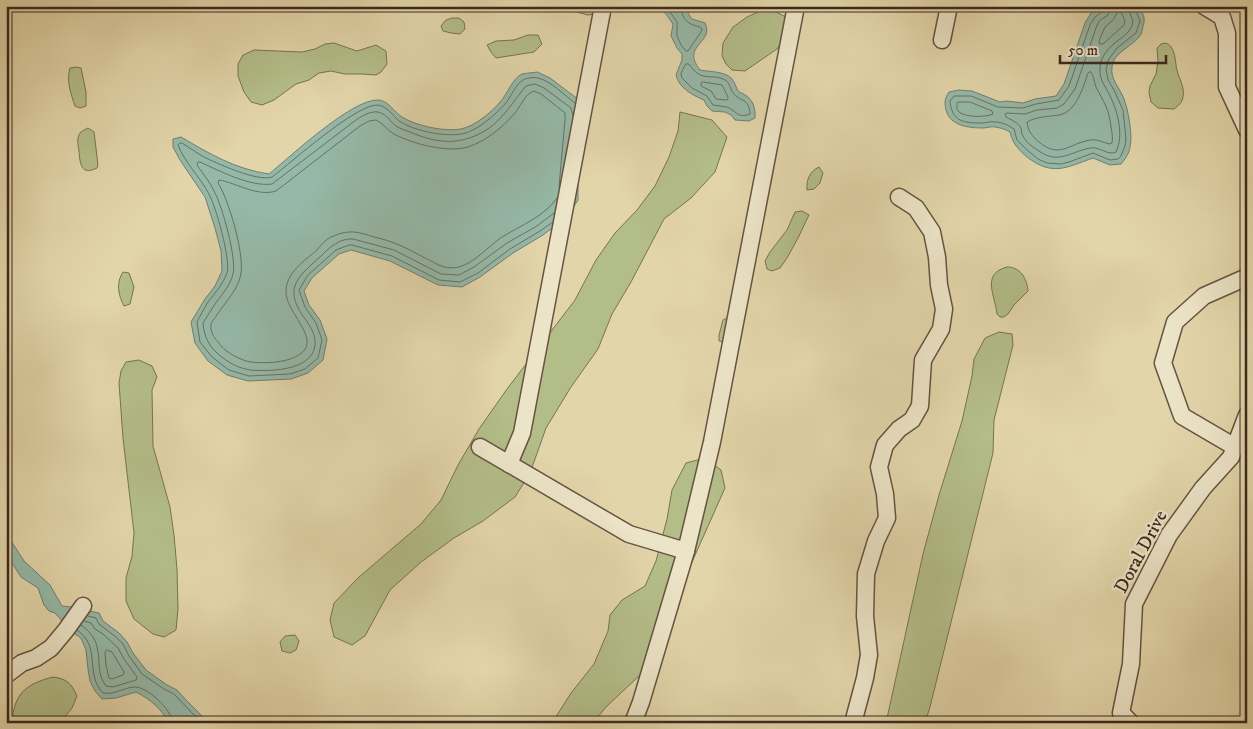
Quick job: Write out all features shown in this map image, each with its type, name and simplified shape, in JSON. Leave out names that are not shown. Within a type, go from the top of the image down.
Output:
[{"type":"street","points":[[509,464],[522,433],[603,6]]},
{"type":"street","points":[[633,723],[686,551],[712,442],[796,6]]},
{"type":"street","points":[[942,40],[949,6]]},
{"type":"street","points":[[1204,6],[1222,17],[1227,33],[1227,87],[1247,130]]},
{"type":"street","points":[[853,723],[869,655],[866,616],[866,574],[876,541],[887,518],[885,494],[879,467],[885,445],[912,420],[920,406],[924,360],[941,329],[944,309],[932,232],[916,208],[899,197]]},
{"type":"street","points":[[1235,447],[1182,416],[1163,362],[1175,322],[1204,296],[1247,278]]},
{"type":"street","name":"Doral Drive","points":[[1131,723],[1121,713],[1131,664],[1134,604],[1169,536],[1203,488],[1231,457],[1247,415]]},
{"type":"street","points":[[480,447],[629,534],[686,551]]},
{"type":"street","points":[[6,675],[22,663],[36,658],[51,648],[83,606]]},
{"type":"green space","points":[[573,6],[608,6],[601,13],[588,15],[576,12]]},
{"type":"green space","points":[[760,11],[774,11],[788,18],[787,35],[777,49],[745,71],[732,70],[722,56],[723,43],[733,27]]},
{"type":"green space","points":[[459,18],[464,22],[465,29],[460,34],[443,31],[441,26],[446,20]]},
{"type":"green space","points":[[528,35],[538,35],[542,44],[534,52],[496,58],[487,45],[496,41],[514,40]]},
{"type":"green space","points":[[334,43],[357,51],[376,45],[386,51],[387,64],[376,75],[345,74],[331,71],[319,73],[309,80],[296,84],[274,100],[262,105],[251,102],[244,92],[238,76],[238,64],[243,55],[254,50],[302,52]]},
{"type":"green space","points":[[1165,43],[1170,45],[1173,50],[1183,90],[1182,101],[1174,109],[1158,108],[1151,102],[1149,92],[1156,74],[1157,48]]},
{"type":"green space","points":[[70,68],[81,68],[86,92],[86,106],[80,108],[75,106],[69,83]]},
{"type":"green space","points":[[680,112],[712,120],[727,137],[715,172],[691,198],[664,219],[612,314],[598,349],[571,387],[546,428],[530,473],[515,497],[483,521],[454,538],[421,562],[390,590],[365,636],[352,645],[334,637],[330,620],[334,603],[359,577],[421,524],[441,500],[458,465],[479,429],[575,300],[596,260],[615,233],[637,210],[655,186],[669,157],[678,131]]},
{"type":"green space","points":[[88,128],[94,132],[98,165],[97,168],[88,171],[81,164],[78,136]]},
{"type":"green space","points":[[819,167],[823,173],[820,183],[814,189],[807,190],[809,176]]},
{"type":"green space","points":[[802,211],[809,215],[787,258],[780,268],[772,271],[767,269],[765,261],[770,252],[787,230],[795,212]]},
{"type":"green space","points":[[1012,267],[1022,274],[1028,291],[1008,314],[1000,317],[997,314],[992,293],[992,280],[999,270]]},
{"type":"green space","points":[[123,272],[129,273],[134,287],[130,304],[124,306],[119,289],[119,280]]},
{"type":"green space","points":[[729,317],[724,342],[719,341],[723,320]]},
{"type":"green space","points":[[999,332],[1012,334],[1013,345],[994,420],[993,453],[930,707],[925,723],[886,723],[923,554],[962,421],[974,359],[985,338]]},
{"type":"green space","points":[[139,360],[152,366],[157,377],[152,390],[153,446],[170,507],[174,535],[178,609],[176,630],[164,637],[153,634],[134,619],[126,601],[126,578],[132,556],[134,533],[119,383],[121,371],[126,362]]},
{"type":"green space","points":[[705,458],[721,470],[725,488],[651,661],[593,723],[552,723],[571,693],[594,664],[608,631],[610,615],[622,600],[645,586],[656,561],[672,490],[686,463]]},
{"type":"green space","points":[[295,635],[299,641],[296,650],[290,653],[282,651],[280,642],[285,636]]},
{"type":"green space","points":[[53,677],[68,682],[77,696],[72,708],[60,723],[12,723],[15,704],[23,691],[35,683]]},
{"type":"water","points":[[657,6],[685,6],[692,19],[705,23],[706,35],[695,49],[695,62],[700,70],[729,76],[738,91],[752,102],[755,118],[749,121],[735,120],[725,112],[712,111],[704,100],[680,84],[676,75],[682,60],[682,54],[671,36],[673,24]]},
{"type":"water","points":[[1102,6],[1137,6],[1144,18],[1140,36],[1119,54],[1112,67],[1114,79],[1126,103],[1130,130],[1131,142],[1129,150],[1121,164],[1110,165],[1093,158],[1068,167],[1045,167],[1027,157],[1021,151],[1014,143],[1010,132],[994,127],[966,127],[956,123],[948,115],[945,100],[949,92],[959,90],[972,91],[1000,102],[1023,103],[1056,96],[1064,84],[1085,23],[1091,13]]},
{"type":"water","points":[[537,72],[550,78],[583,103],[578,200],[567,217],[480,277],[462,287],[438,285],[390,261],[351,250],[339,254],[312,278],[304,291],[309,305],[320,320],[327,339],[323,360],[308,373],[291,379],[248,381],[227,375],[208,361],[195,343],[191,322],[215,286],[222,271],[221,251],[205,197],[180,160],[173,147],[173,139],[181,137],[234,165],[269,174],[306,142],[338,118],[367,102],[382,101],[402,117],[423,126],[447,130],[461,129],[477,122],[493,110],[519,76]]},
{"type":"water","points":[[6,533],[24,561],[50,585],[62,606],[99,613],[103,621],[119,633],[127,642],[146,670],[177,690],[204,718],[219,723],[169,723],[155,705],[136,692],[116,698],[102,699],[90,681],[86,650],[81,638],[72,632],[55,613],[49,611],[44,605],[38,588],[21,577],[6,551]]}]
